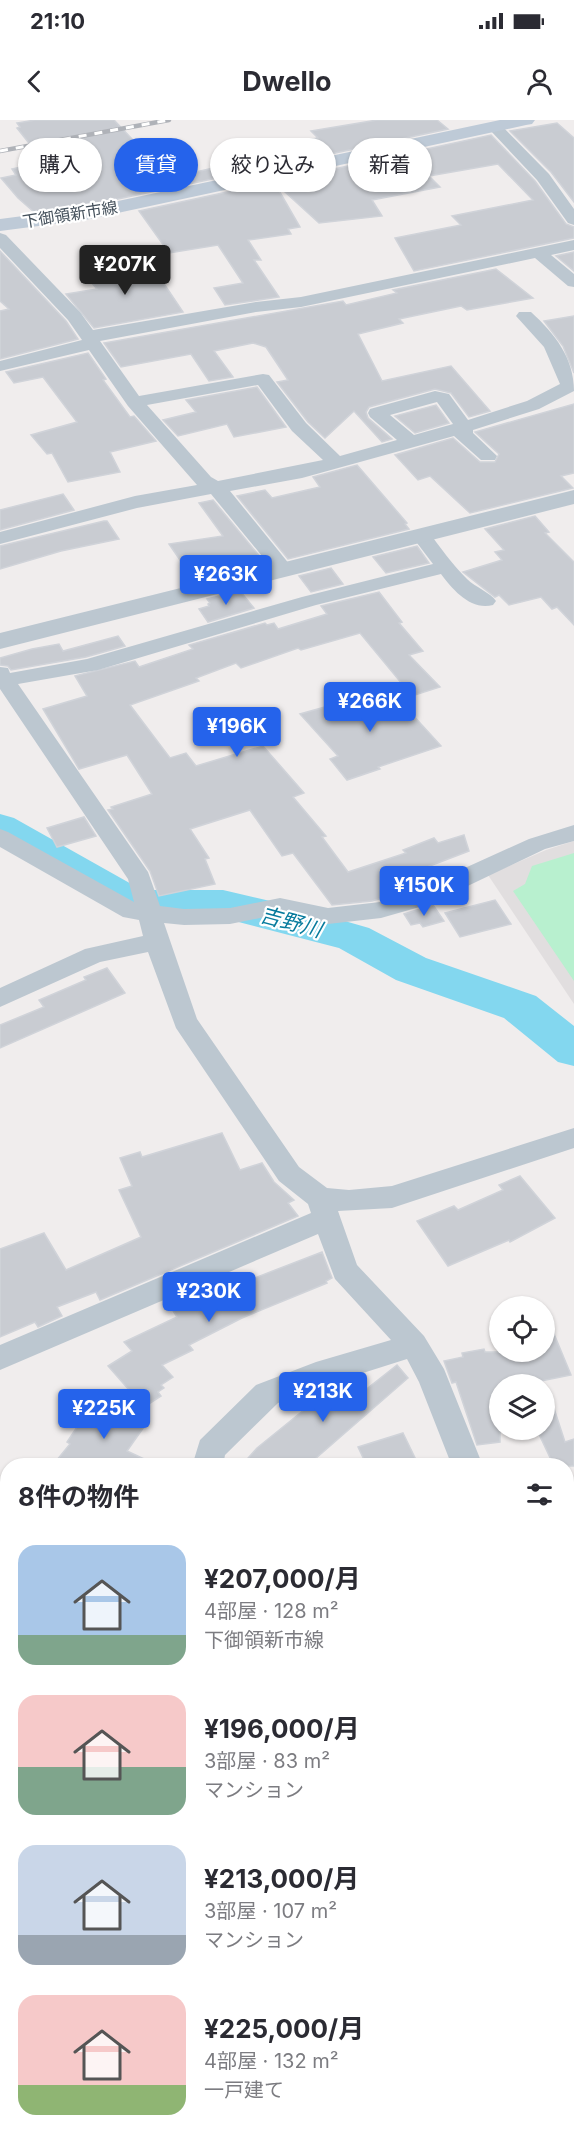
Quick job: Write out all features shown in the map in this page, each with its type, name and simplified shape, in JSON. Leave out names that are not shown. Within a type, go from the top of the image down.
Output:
[{"type":"main road","name":"下御領新市線","points":[[0,225],[85,214],[526,120]]},
{"type":"street","points":[[495,126],[543,177],[574,220]]},
{"type":"street","points":[[0,238],[74,316],[134,402],[204,481],[217,488],[283,569]]},
{"type":"street","points":[[0,366],[87,345],[96,335],[256,307],[301,302],[574,245]]},
{"type":"street","points":[[539,253],[574,282]]},
{"type":"street","points":[[0,538],[135,502],[302,472],[504,416],[533,405],[572,385],[546,334],[525,316]]},
{"type":"street","points":[[134,402],[263,379],[299,427],[336,462]]},
{"type":"street","points":[[411,442],[377,413],[435,396],[443,398],[464,427],[463,435],[488,456]]},
{"type":"street","points":[[0,640],[574,496]]},
{"type":"street","points":[[421,535],[446,567],[477,599],[486,601]]},
{"type":"street","points":[[446,567],[309,601],[90,665],[3,677],[140,878],[157,942],[185,1021],[289,1174],[324,1208],[345,1270],[414,1345],[433,1378],[465,1458]]},
{"type":"street","points":[[0,837],[132,912],[146,906],[230,916],[280,906],[328,916],[381,910],[421,898],[537,844],[574,833]]},
{"type":"street","points":[[0,998],[94,956],[157,942]]},
{"type":"street","points":[[0,1358],[324,1208],[349,1201],[392,1197],[574,1138]]},
{"type":"street","points":[[209,1458],[211,1449],[267,1394],[316,1375],[414,1345]]},
{"type":"shaded area","points":[[574,841],[574,1004],[488,875],[546,850]]},
{"type":"green space","points":[[574,853],[574,981],[513,891],[525,884],[532,866]]},
{"type":"building","points":[[35,120],[114,120],[131,138],[114,138],[114,192],[151,192],[85,206],[34,212],[1,178],[16,175],[12,169],[18,168],[18,192],[102,192],[102,138],[25,138],[17,128],[20,127],[17,123]]},
{"type":"building","points":[[377,120],[437,120],[448,129],[406,138],[348,138],[348,150],[336,153],[336,138],[318,138],[311,131]]},
{"type":"building","points":[[557,123],[574,138],[574,202],[551,172],[510,131]]},
{"type":"building","points":[[491,135],[535,181],[566,224],[574,227],[574,238],[414,271],[395,238],[461,225],[452,216],[533,200],[498,164],[432,175],[432,148]]},
{"type":"building","points":[[348,166],[348,192],[414,192],[372,200],[382,216],[319,223],[285,192],[336,192],[336,168]]},
{"type":"building","points":[[210,169],[210,179],[198,182],[198,171]]},
{"type":"building","points":[[432,179],[440,187],[432,189]]},
{"type":"building","points":[[227,192],[280,192],[300,227],[288,229],[291,234],[248,240],[261,260],[254,260],[279,297],[225,305],[214,288],[243,283],[218,245],[169,253],[139,211]]},
{"type":"building","points":[[0,251],[66,321],[78,339],[0,359],[0,311],[9,309],[0,301]]},
{"type":"building","points":[[574,252],[574,271],[556,256]]},
{"type":"building","points":[[148,260],[183,312],[94,328],[66,294],[97,289],[84,274]]},
{"type":"building","points":[[496,269],[533,298],[467,310],[461,306],[399,319],[403,323],[358,334],[382,381],[451,366],[490,411],[469,417],[451,393],[435,389],[369,407],[366,412],[368,418],[392,439],[382,442],[354,411],[325,438],[308,422],[277,382],[288,380],[266,347],[253,343],[214,351],[233,377],[209,381],[191,354],[121,367],[104,343],[343,301],[346,305],[397,293],[393,290]]},
{"type":"building","points":[[574,316],[574,373],[563,346],[544,321]]},
{"type":"building","points":[[88,353],[106,379],[103,380],[130,417],[134,416],[156,441],[110,452],[120,472],[68,482],[52,453],[47,454],[31,435],[77,422],[43,377],[14,383],[6,372]]},
{"type":"building","points":[[257,387],[286,427],[234,437],[227,424],[178,436],[163,420],[196,412],[186,400]]},
{"type":"building","points":[[574,404],[574,473],[561,476],[573,488],[470,513],[430,476],[418,480],[395,455],[453,438],[480,462],[495,462],[499,454],[475,432]]},
{"type":"building","points":[[436,405],[449,423],[415,433],[395,416]]},
{"type":"building","points":[[357,465],[407,523],[405,524],[409,529],[288,559],[237,496],[265,490],[272,498],[320,487],[313,477]]},
{"type":"building","points":[[63,494],[74,510],[0,530],[0,510]]},
{"type":"building","points":[[213,500],[266,564],[195,582],[169,544],[223,536],[199,503]]},
{"type":"building","points":[[535,516],[549,532],[545,533],[574,562],[574,625],[557,607],[552,609],[541,597],[509,605],[499,595],[495,597],[463,572],[502,560],[495,552],[504,550],[485,529]]},
{"type":"building","points":[[107,521],[119,539],[61,551],[0,569],[0,546]]},
{"type":"building","points":[[417,546],[429,563],[386,573],[373,557]]},
{"type":"building","points":[[331,568],[343,584],[311,592],[299,576]]},
{"type":"building","points":[[240,591],[254,608],[208,622],[199,609],[209,606],[207,599]]},
{"type":"building","points":[[379,592],[402,622],[399,623],[423,651],[409,655],[440,687],[412,696],[360,633],[301,650],[298,648],[241,668],[236,663],[196,678],[199,681],[130,705],[170,758],[186,753],[196,766],[263,746],[304,793],[293,797],[326,836],[322,837],[348,872],[406,853],[403,850],[434,838],[438,843],[464,835],[469,851],[414,872],[421,886],[411,890],[372,901],[332,905],[293,853],[282,856],[250,810],[190,829],[209,858],[205,859],[215,884],[159,896],[150,871],[108,810],[152,794],[127,755],[79,769],[43,709],[87,696],[75,676],[135,661],[139,667],[193,649],[189,645],[265,623],[267,625],[274,623],[278,629],[327,614],[321,606]]},
{"type":"building","points":[[118,636],[125,646],[86,657],[11,670],[8,666],[0,665],[0,658],[32,649],[59,644],[63,651]]},
{"type":"building","points":[[389,689],[441,746],[347,780],[330,759],[338,756],[300,714]]},
{"type":"building","points":[[84,817],[96,836],[57,847],[47,828]]},
{"type":"building","points":[[495,900],[511,924],[460,937],[445,913]]},
{"type":"building","points":[[433,905],[444,921],[423,927],[420,923],[411,925],[404,914]]},
{"type":"building","points":[[107,968],[125,993],[0,1048],[0,1025],[44,1007],[39,1000],[86,980],[84,977]]},
{"type":"building","points":[[222,1133],[240,1170],[262,1163],[274,1182],[294,1200],[288,1203],[298,1216],[100,1300],[96,1292],[57,1307],[62,1316],[38,1327],[35,1322],[0,1337],[0,1249],[44,1233],[66,1270],[141,1237],[119,1190],[132,1186],[120,1158],[140,1152],[142,1157]]},
{"type":"building","points":[[520,1176],[555,1218],[510,1242],[509,1240],[448,1266],[417,1221],[454,1206],[458,1210],[503,1190],[499,1185]]},
{"type":"building","points":[[322,1252],[332,1278],[326,1281],[327,1283],[242,1318],[189,1345],[193,1350],[162,1365],[173,1377],[161,1385],[164,1388],[158,1392],[161,1396],[144,1407],[108,1366],[132,1351],[124,1342],[177,1317],[167,1301],[182,1294],[187,1304]]},
{"type":"building","points":[[555,1336],[571,1375],[555,1378],[555,1374],[489,1374],[489,1440],[500,1440],[500,1442],[477,1445],[456,1382],[452,1383],[444,1361],[463,1357],[462,1353],[484,1349],[485,1352],[489,1352],[489,1362],[555,1362]]},
{"type":"building","points":[[397,1365],[408,1378],[316,1458],[248,1458],[257,1448],[341,1382],[348,1388],[354,1383],[364,1391]]},
{"type":"building","points":[[95,1400],[146,1424],[127,1451],[142,1458],[59,1458],[70,1444],[67,1442]]},
{"type":"building","points":[[555,1411],[565,1442],[574,1439],[574,1458],[550,1458],[542,1440],[555,1440]]},
{"type":"building","points":[[403,1433],[415,1458],[363,1458],[358,1447]]},
{"type":"waterway","name":"吉野川","points":[[0,827],[135,904],[223,904],[296,921],[354,938],[411,969],[520,1007],[574,1050]]},
{"type":"railway","points":[[0,151],[169,120]]}]
